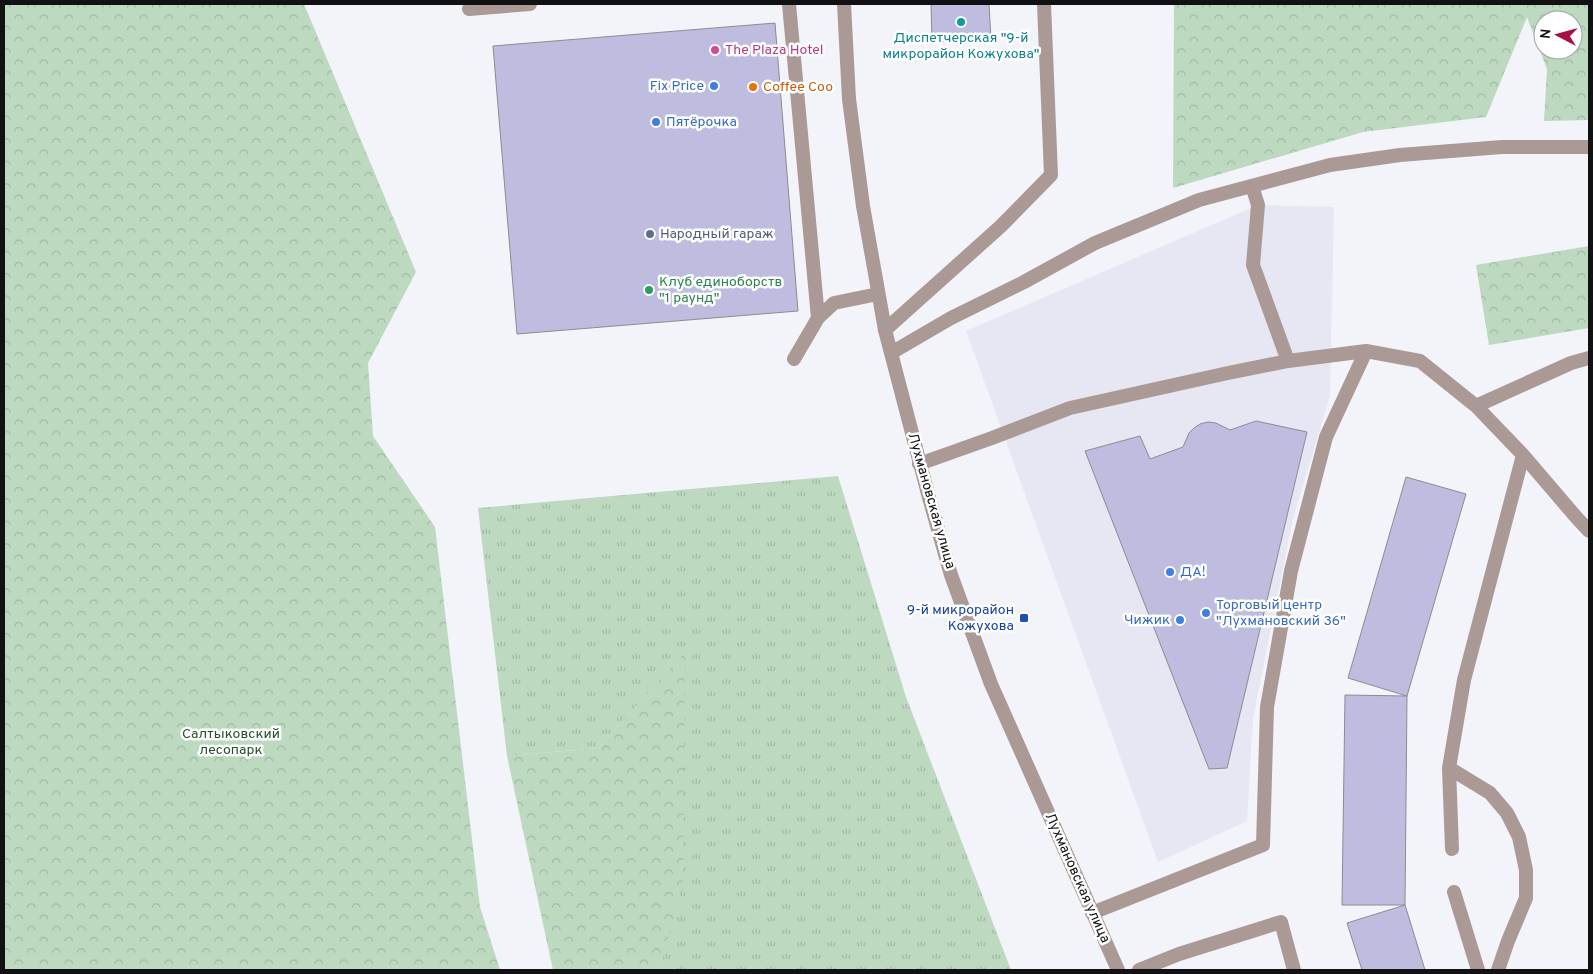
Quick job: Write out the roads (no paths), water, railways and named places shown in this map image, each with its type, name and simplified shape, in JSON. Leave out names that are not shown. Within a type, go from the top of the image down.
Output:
[{"type":"street","points":[[469,9],[530,4]]},
{"type":"street","points":[[789,4],[818,318]]},
{"type":"street","name":"Лухмановская улица","points":[[844,4],[849,99],[863,206],[878,294],[885,330],[951,575],[991,684],[1118,970]]},
{"type":"street","points":[[885,330],[1001,226],[1052,176],[1044,4]]},
{"type":"street","points":[[891,352],[951,318],[1024,282],[1094,243],[1199,200],[1330,164],[1400,155],[1502,147],[1589,147]]},
{"type":"street","points":[[1252,186],[1258,205],[1253,265],[1288,361]]},
{"type":"street","points":[[794,359],[818,318],[834,303],[878,294]]},
{"type":"street","points":[[1092,913],[1263,844],[1267,707],[1291,571],[1326,437],[1366,351]]},
{"type":"street","points":[[920,464],[1070,408],[1228,372],[1288,361],[1366,351],[1420,361],[1476,406],[1589,530]]},
{"type":"street","points":[[1476,406],[1571,363],[1589,358]]},
{"type":"street","points":[[1452,850],[1450,768],[1464,680],[1523,456]]},
{"type":"street","points":[[1450,768],[1490,793],[1506,812],[1519,837],[1526,870],[1526,898],[1498,970]]},
{"type":"street","points":[[1454,892],[1478,970]]},
{"type":"street","points":[[1139,970],[1179,954],[1280,922],[1294,970]]},
{"type":"place","name":"Диспетчерская \"9-й микрорайон Кожухова\"","points":[[961,22]]},
{"type":"place","name":"The Plaza Hotel","points":[[715,50]]},
{"type":"place","name":"Fix Price","points":[[714,86]]},
{"type":"place","name":"Coffee Coo","points":[[753,87]]},
{"type":"place","name":"Пятёрочка","points":[[656,122]]},
{"type":"place","name":"Народный гараж","points":[[650,234]]},
{"type":"place","name":"Клуб единоборств \"1 раунд\"","points":[[649,290]]},
{"type":"place","name":"ДА!","points":[[1170,572]]},
{"type":"place","name":"Торговый центр \"Лухмановский 36\"","points":[[1206,613]]},
{"type":"place","name":"9-й микрорайон Кожухова","points":[[1024,618]]},
{"type":"place","name":"Чижик","points":[[1180,620]]},
{"type":"park label","name":"Салтыковский лесопарк","points":[[231,742]]}]
